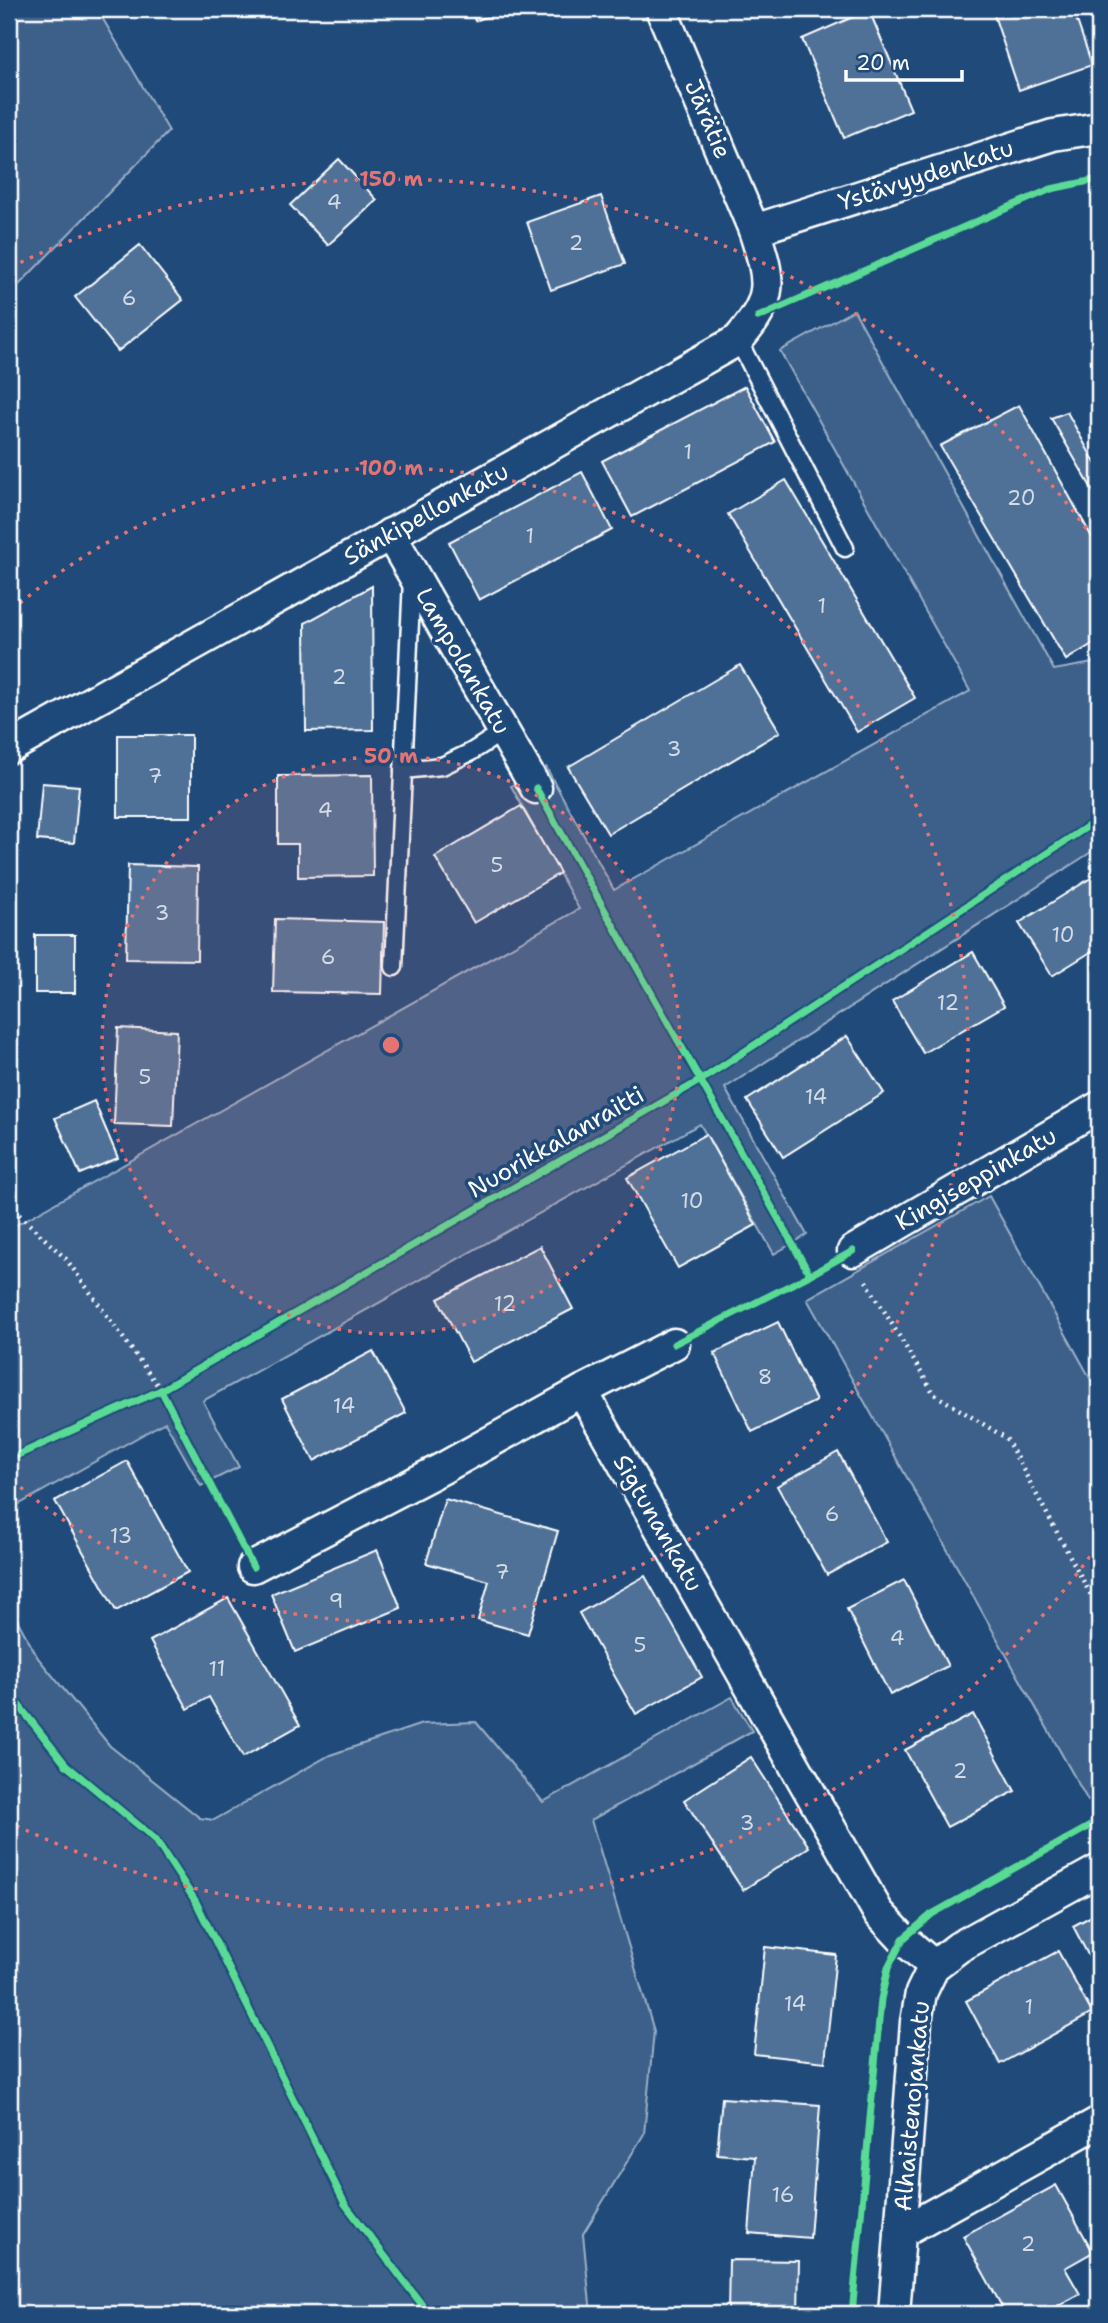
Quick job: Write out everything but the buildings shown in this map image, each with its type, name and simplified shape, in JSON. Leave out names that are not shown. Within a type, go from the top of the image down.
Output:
[{"type":"street","name":"Järätie","points":[[661,9],[754,230]]},
{"type":"street","name":"Ystävyydenkatu","points":[[754,230],[1053,135],[1099,128]]},
{"type":"street","name":"Sänkipellonkatu","points":[[9,750],[738,340],[758,317],[768,288],[764,261],[754,230]]},
{"type":"street","name":"Lampolankatu","points":[[390,534],[536,788]]},
{"type":"street","name":"Kingiseppinkatu","points":[[853,1251],[1099,1107]]},
{"type":"street","points":[[253,1567],[674,1344]]},
{"type":"street","name":"Sigtunankatu","points":[[582,1391],[878,1912],[934,1966]]},
{"type":"street","name":"Alhaistenojankatu","points":[[894,2314],[916,2022],[921,1993],[934,1966],[959,1947],[1099,1870]]},
{"type":"street","points":[[900,2233],[1099,2122]]},
{"type":"lane","points":[[738,340],[845,548]]},
{"type":"lane","points":[[394,967],[412,573]]},
{"type":"lane","points":[[403,770],[442,766],[504,731]]},
{"type":"path","points":[[9,1205],[66,1259],[167,1402]]},
{"type":"path","points":[[853,1251],[866,1282],[934,1394],[1006,1438],[1099,1610]]},
{"type":"path","points":[[149,1396],[173,1383]]},
{"type":"shaded area","points":[[9,9],[97,9],[169,131],[9,295]]},
{"type":"shaded area","points":[[854,310],[1054,670],[1099,662],[1099,847],[725,1088],[807,1235],[774,1254],[700,1124],[203,1401],[239,1467],[201,1486],[165,1422],[9,1510],[9,1229],[579,909],[511,786],[546,767],[614,890],[970,691],[780,351]]},
{"type":"shaded area","points":[[989,1196],[1099,1394],[1099,1795],[1088,1801],[807,1299]]},
{"type":"shaded area","points":[[9,1605],[38,1658],[110,1746],[200,1818],[214,1820],[330,1755],[422,1724],[476,1722],[543,1802],[732,1697],[752,1731],[591,1820],[654,2031],[644,2134],[583,2234],[591,2314],[9,2314]]},
{"type":"cycle path","points":[[758,317],[1051,189],[1099,179]]},
{"type":"cycle path","points":[[536,788],[810,1275]]},
{"type":"cycle path","name":"Nuorikkalanraitti","points":[[9,1459],[161,1390],[701,1080],[1099,819]]},
{"type":"cycle path","points":[[674,1344],[853,1251]]},
{"type":"cycle path","points":[[161,1390],[253,1567]]},
{"type":"cycle path","points":[[9,1693],[66,1765],[155,1839],[196,1902],[345,2204],[429,2314]]},
{"type":"cycle path","points":[[852,2314],[881,1999],[888,1968],[903,1939],[932,1914],[1099,1821]]}]
